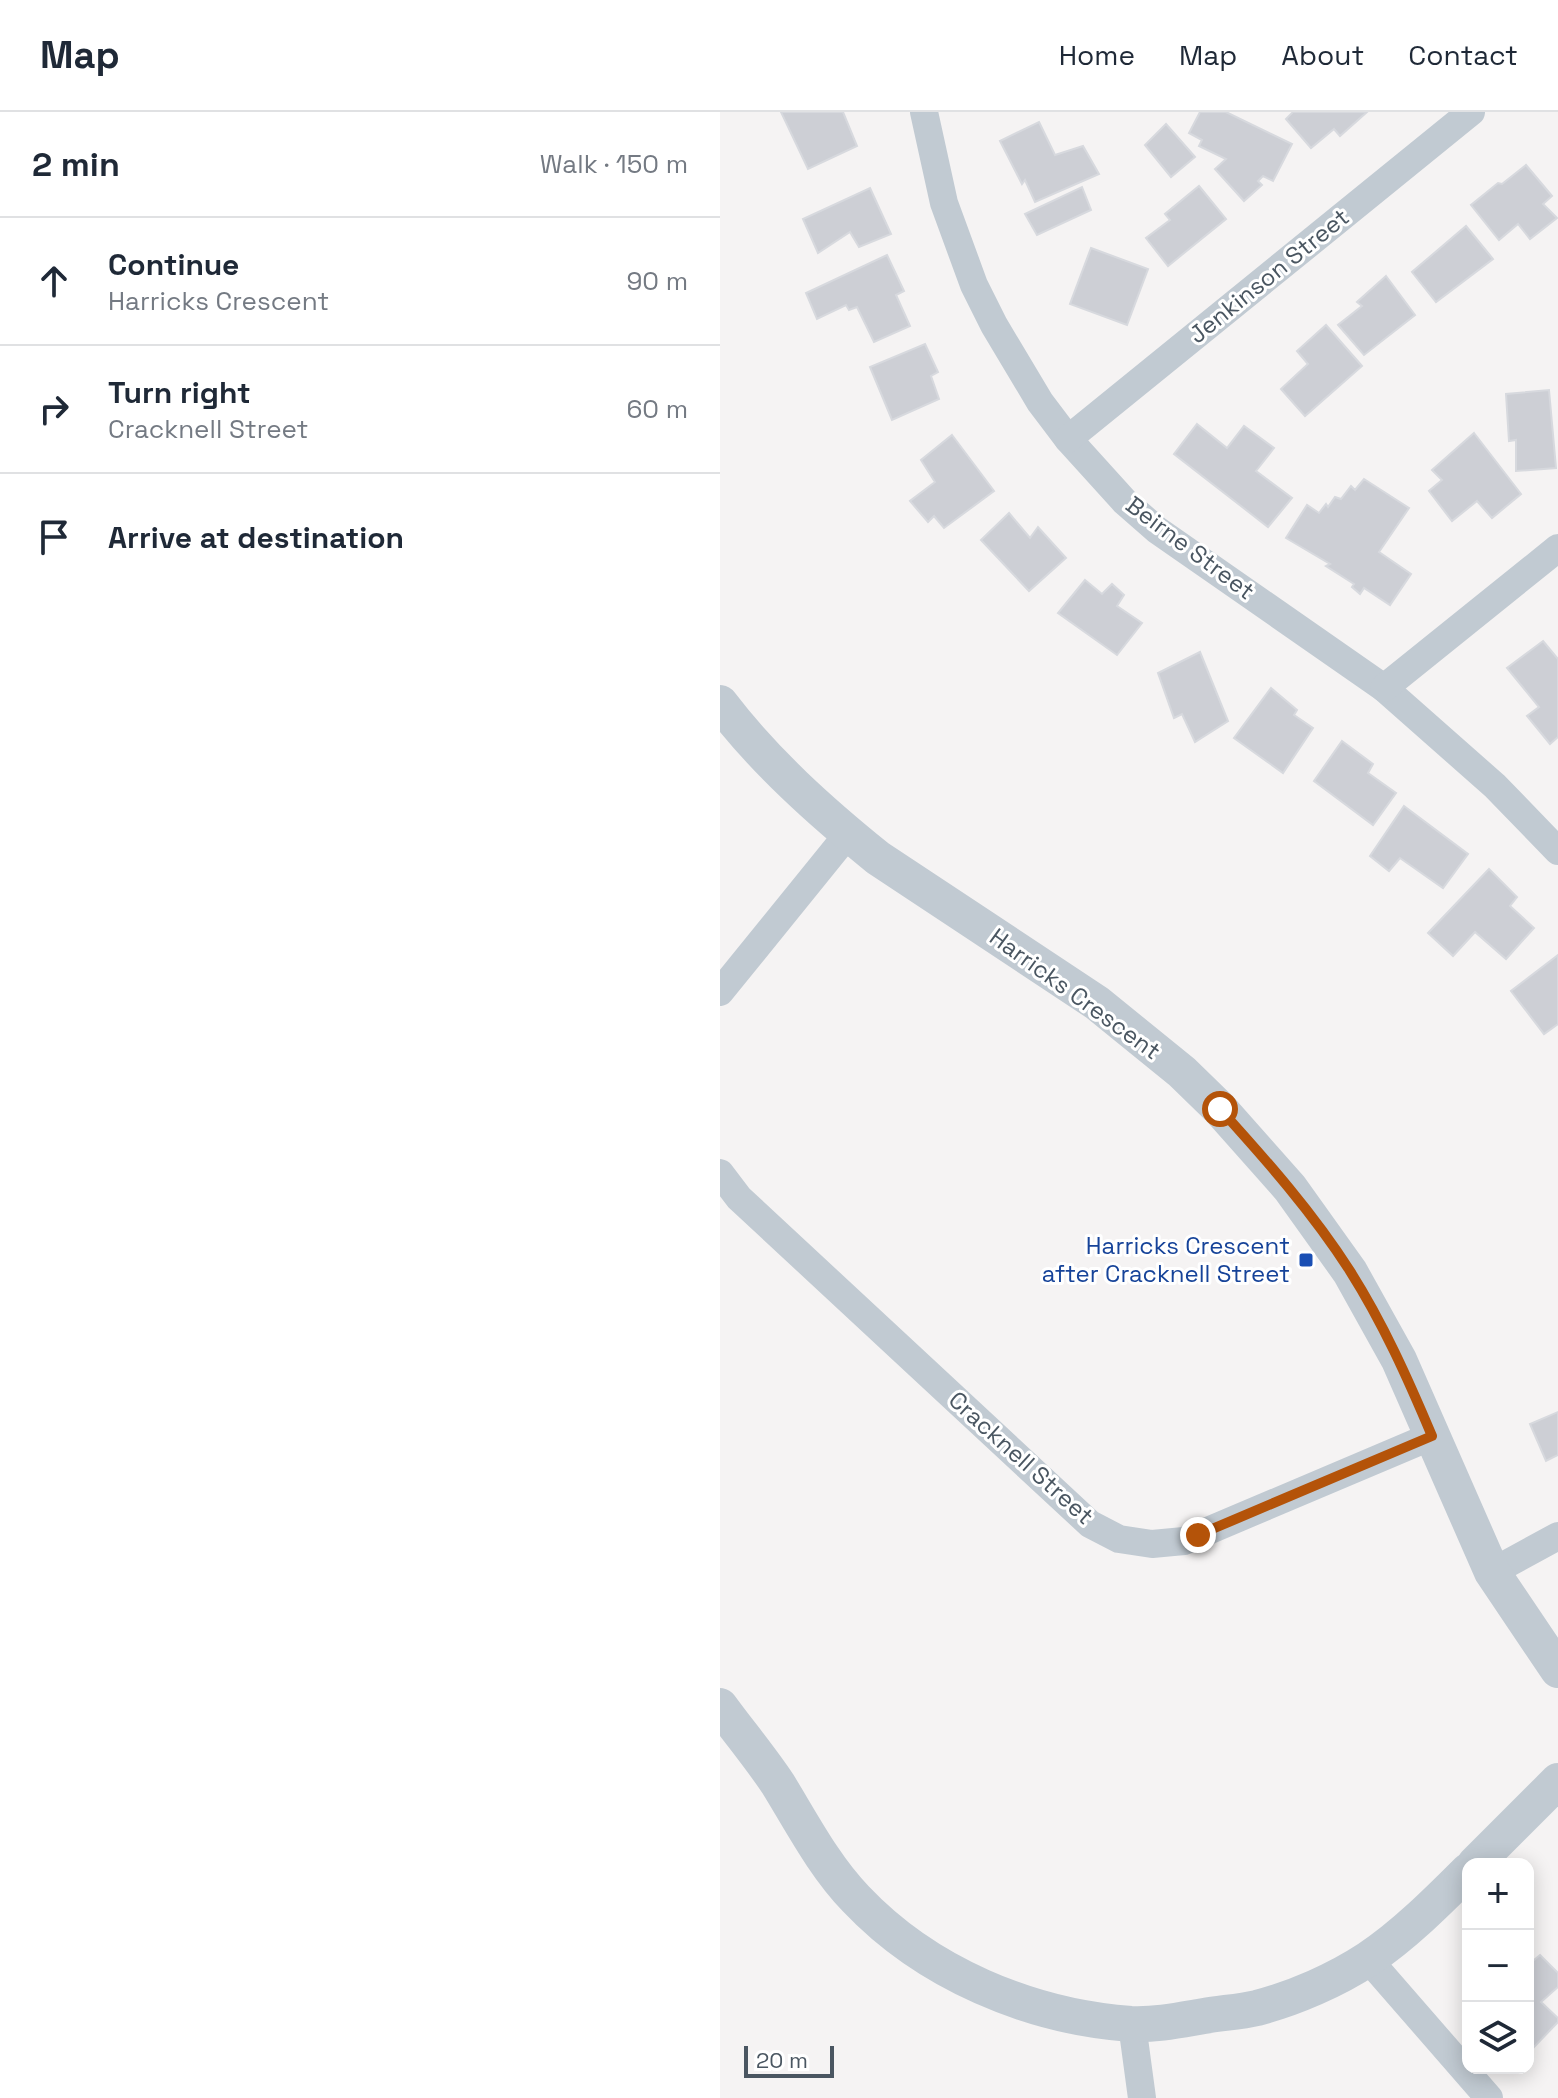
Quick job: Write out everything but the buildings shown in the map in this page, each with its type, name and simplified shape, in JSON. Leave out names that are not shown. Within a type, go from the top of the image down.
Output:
[{"type":"street","name":"Beirne Street","points":[[924,112],[944,203],[974,285],[1032,389],[1068,439],[1125,502],[1157,530],[1384,688],[1495,786],[1558,851]]},
{"type":"street","name":"Jenkinson Street","points":[[1068,439],[1471,112]]},
{"type":"street","points":[[1384,688],[1558,548]]},
{"type":"street","name":"Harricks Crescent","points":[[720,703],[783,773],[878,858],[1097,1003],[1182,1072],[1220,1109],[1290,1188],[1350,1272],[1399,1360],[1492,1572],[1558,1670]]},
{"type":"street","points":[[720,992],[848,834]]},
{"type":"street","name":"Cracknell Street","points":[[720,1173],[739,1198],[1090,1524],[1119,1539],[1152,1544],[1184,1541],[1432,1436]]},
{"type":"street","points":[[1492,1572],[1558,1536]]},
{"type":"street","points":[[720,1706],[775,1780],[836,1876],[857,1900],[908,1944],[936,1963],[997,1993],[1064,2014],[1132,2024],[1164,2023],[1258,2007],[1315,1987],[1368,1959],[1433,1906],[1462,1877]]},
{"type":"street","points":[[1481,1858],[1558,1781]]},
{"type":"street","points":[[1368,1959],[1489,2098]]},
{"type":"street","points":[[1132,2024],[1142,2098]]},
{"type":"place","name":"Harricks Crescent after Cracknell Street","points":[[1306,1260]]},
{"type":"route","points":[[1198,1535],[1432,1436],[1399,1360],[1350,1272],[1290,1188],[1220,1109]]}]
